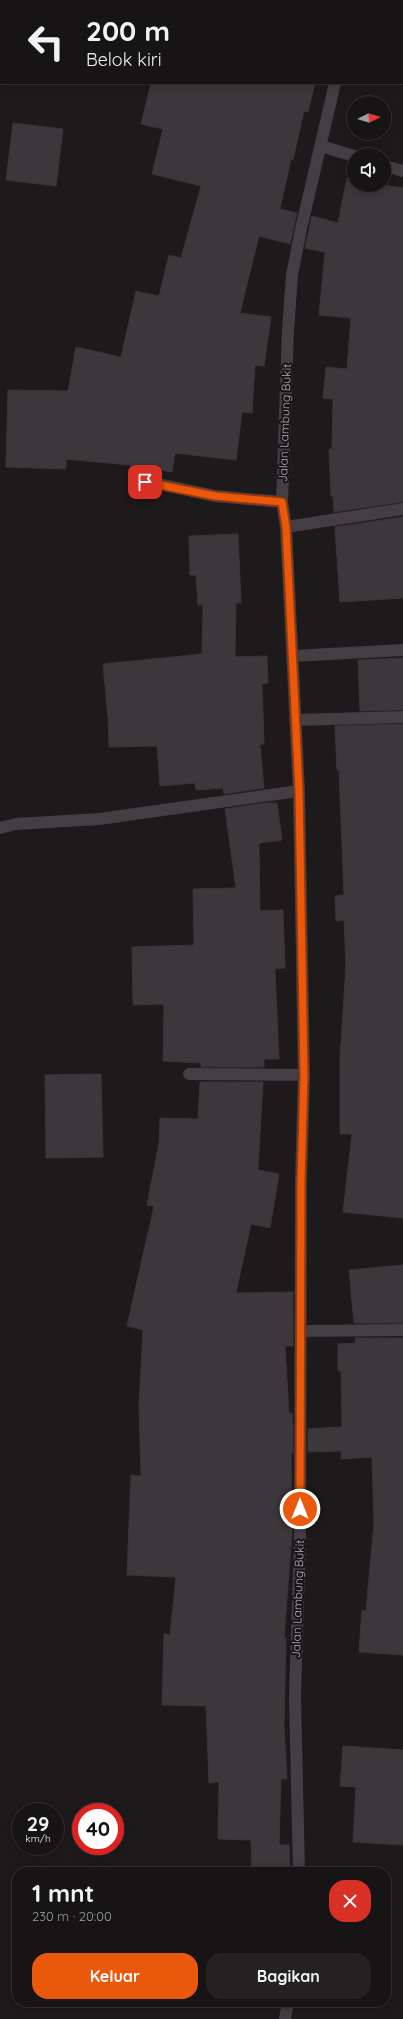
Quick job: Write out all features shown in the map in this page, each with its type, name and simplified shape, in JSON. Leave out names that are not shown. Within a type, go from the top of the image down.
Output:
[{"type":"street","name":"Jalan Lambung Bukit","points":[[299,1867],[295,1697],[300,1539],[301,1182],[304,1075],[299,791],[286,527],[282,502],[288,331],[292,275],[301,229],[335,84]]},
{"type":"street","points":[[321,146],[347,154]]},
{"type":"street","points":[[391,168],[403,171]]},
{"type":"street","points":[[145,482],[215,496],[282,502]]},
{"type":"street","points":[[286,527],[403,509]]},
{"type":"street","points":[[292,656],[403,650]]},
{"type":"street","points":[[295,720],[403,717]]},
{"type":"street","points":[[0,828],[16,824],[99,819],[299,791]]},
{"type":"street","points":[[189,1074],[304,1075]]},
{"type":"street","points":[[301,1331],[403,1330]]},
{"type":"street","points":[[285,2019],[287,2007]]},
{"type":"building","points":[[151,84],[315,84],[308,112],[304,111],[293,160],[291,159],[280,209],[297,213],[290,244],[259,236],[240,313],[271,317],[264,366],[255,365],[252,413],[242,412],[236,460],[175,453],[172,472],[129,465],[66,459],[66,469],[6,467],[8,390],[68,391],[76,347],[121,357],[136,291],[159,296],[169,255],[181,258],[201,186],[152,174],[163,129],[141,124]]},
{"type":"building","points":[[13,123],[63,129],[56,186],[6,180]]},
{"type":"building","points":[[347,178],[347,192],[391,192],[391,186],[403,188],[403,502],[334,512],[333,496],[331,496],[329,449],[332,449],[333,399],[323,398],[326,367],[347,369],[351,318],[319,315],[325,252],[305,248],[312,216],[338,223]]},
{"type":"building","points":[[403,517],[403,598],[340,602],[335,527]]},
{"type":"building","points":[[238,534],[241,603],[236,603],[235,657],[267,656],[268,683],[262,684],[264,744],[260,744],[264,788],[224,794],[223,788],[196,790],[195,783],[160,786],[157,746],[109,747],[103,664],[202,654],[203,605],[198,605],[196,575],[190,575],[189,536]]},
{"type":"building","points":[[403,658],[403,710],[360,711],[358,660]]},
{"type":"building","points":[[403,724],[403,1218],[343,1212],[352,1134],[340,1134],[340,1058],[346,965],[344,920],[336,921],[335,896],[344,895],[339,770],[337,770],[335,726]]},
{"type":"building","points":[[265,803],[277,803],[282,840],[259,843],[260,911],[283,910],[285,968],[275,969],[279,1059],[264,1059],[264,1067],[201,1067],[201,1063],[163,1061],[164,1004],[133,1005],[132,947],[194,945],[193,889],[236,888],[225,809]]},
{"type":"building","points":[[101,1074],[103,1157],[46,1158],[45,1075]]},
{"type":"building","points":[[200,1082],[263,1082],[258,1170],[279,1174],[270,1228],[251,1224],[236,1293],[293,1292],[293,1346],[285,1346],[289,1413],[292,1413],[293,1453],[291,1453],[292,1533],[284,1638],[286,1638],[284,1727],[287,1779],[281,1779],[279,1845],[289,1845],[290,1867],[252,1867],[251,1840],[218,1839],[219,1782],[209,1783],[206,1706],[162,1705],[164,1634],[170,1635],[176,1577],[127,1575],[131,1475],[141,1476],[139,1406],[143,1330],[127,1326],[154,1206],[147,1205],[159,1143],[160,1118],[198,1119]]},
{"type":"building","points":[[403,1265],[403,1323],[354,1323],[349,1270]]},
{"type":"building","points":[[355,1338],[403,1338],[403,1655],[359,1652],[362,1610],[366,1611],[374,1523],[372,1457],[341,1459],[341,1451],[308,1452],[308,1429],[342,1427],[341,1371],[338,1371],[338,1344],[356,1343]]},
{"type":"building","points":[[343,1746],[403,1750],[403,1845],[353,1842],[356,1787],[340,1786]]},
{"type":"route","points":[[145,482],[215,496],[282,502],[286,527],[299,791],[304,1075],[301,1182],[300,1509]]}]
